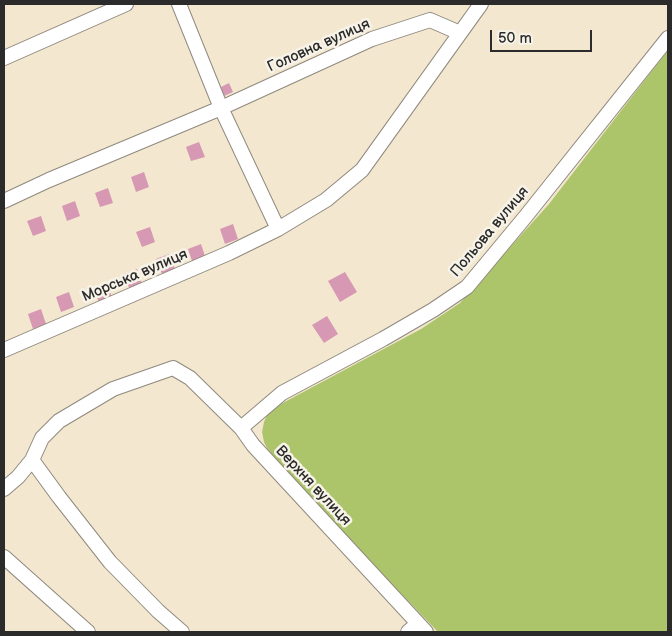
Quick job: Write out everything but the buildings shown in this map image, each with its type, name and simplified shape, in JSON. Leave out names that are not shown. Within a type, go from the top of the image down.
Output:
[{"type":"street","points":[[4,58],[126,4]]},
{"type":"street","points":[[179,4],[222,108],[278,229]]},
{"type":"street","name":"Морська вулиця","points":[[4,350],[229,253],[278,229],[326,200],[362,170],[481,4]]},
{"type":"street","name":"Головна вулиця","points":[[4,201],[49,180],[222,108],[372,39],[430,20],[460,33]]},
{"type":"street","name":"Польова вулиця","points":[[241,428],[282,393],[433,310],[466,287],[526,216],[668,38]]},
{"type":"street","name":"Верхня вулиця","points":[[32,460],[42,438],[59,421],[113,389],[173,368],[190,378],[241,428],[253,445],[417,629]]},
{"type":"street","points":[[4,490],[32,460],[110,562],[158,611],[182,632]]},
{"type":"street","points":[[4,557],[88,632]]},
{"type":"green space","points":[[668,50],[668,632],[438,632],[299,487],[267,448],[262,432],[264,422],[267,415],[279,405],[421,329],[460,303],[549,204]]}]
